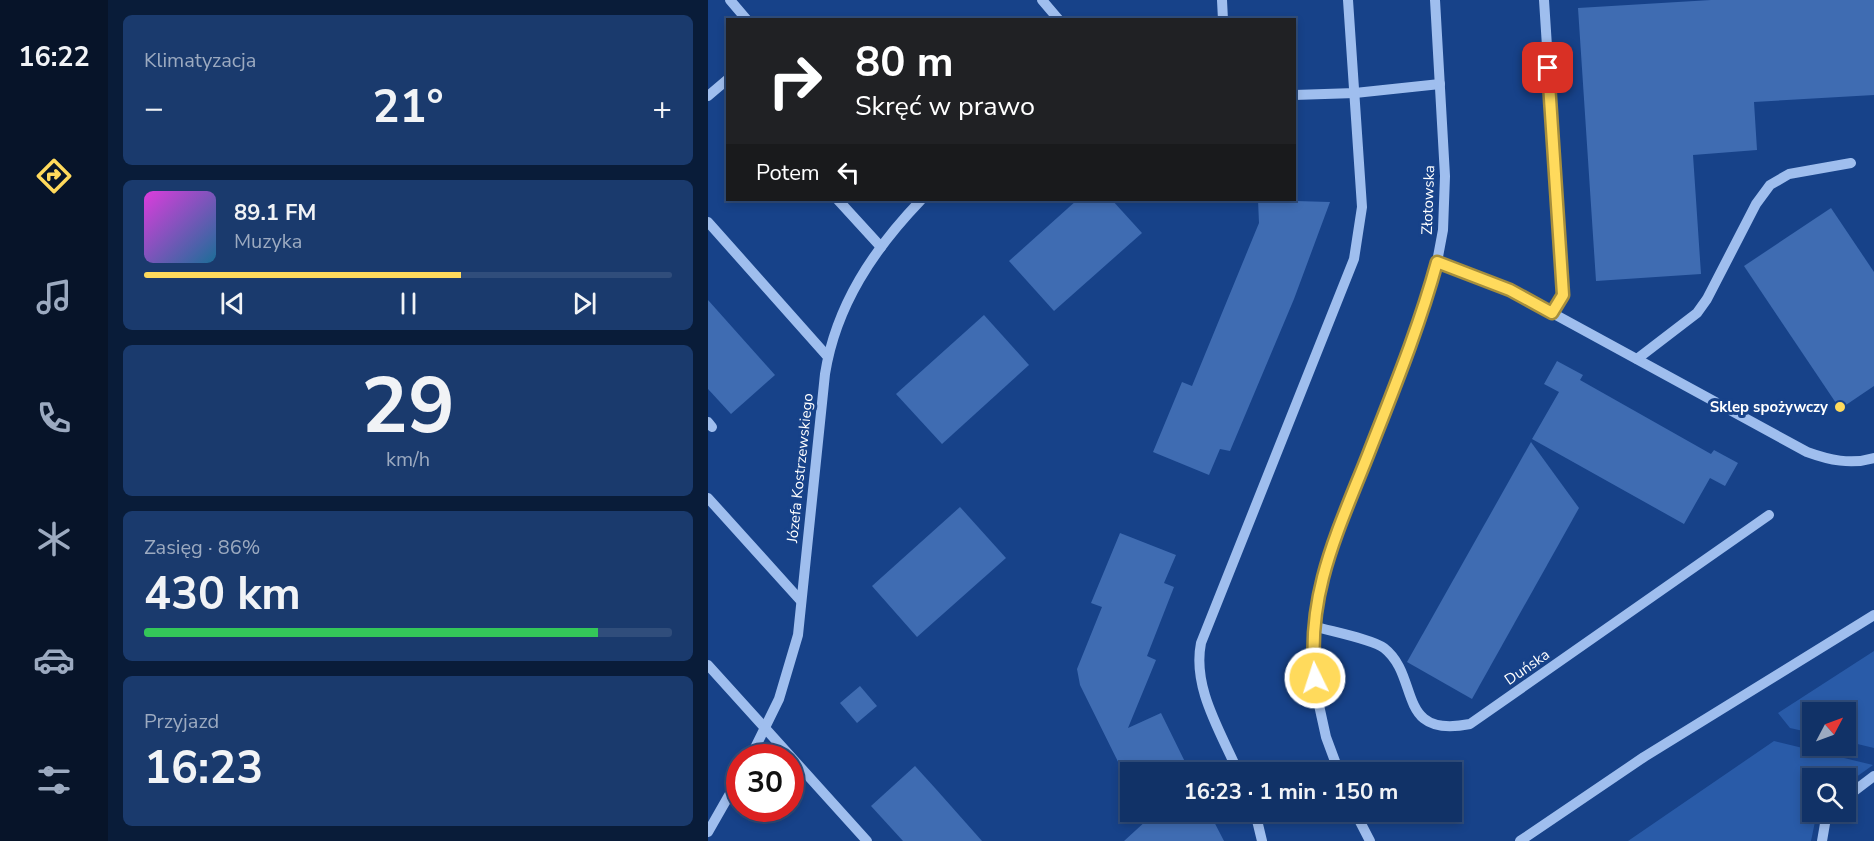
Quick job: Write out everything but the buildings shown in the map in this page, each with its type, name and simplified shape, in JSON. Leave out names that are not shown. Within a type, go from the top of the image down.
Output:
[{"type":"street","points":[[730,0],[745,18]]},
{"type":"street","points":[[1042,0],[1057,18]]},
{"type":"street","points":[[1222,0],[1223,18]]},
{"type":"street","points":[[1234,762],[1201,685],[1198,655],[1354,259],[1362,207],[1348,0]]},
{"type":"street","name":"Złotowska","points":[[1335,762],[1326,736],[1317,696],[1313,626],[1331,548],[1420,320],[1437,262],[1443,230],[1445,176],[1435,0]]},
{"type":"street","points":[[1544,0],[1563,295],[1552,313]]},
{"type":"street","points":[[708,96],[726,81]]},
{"type":"street","points":[[1296,95],[1355,93],[1440,84]]},
{"type":"street","points":[[1637,359],[1697,313],[1707,299],[1756,204],[1770,185],[1789,174],[1851,163]]},
{"type":"street","points":[[839,201],[880,247]]},
{"type":"street","name":"Józefa Kostrzewskiego","points":[[757,744],[790,666],[801,601],[828,357],[850,297],[880,247],[920,201]]},
{"type":"street","points":[[708,222],[828,357]]},
{"type":"street","points":[[1437,262],[1510,290],[1807,452],[1826,459],[1844,462],[1874,458]]},
{"type":"street","points":[[708,498],[801,601]]},
{"type":"street","name":"Duńska","points":[[1313,626],[1381,646],[1399,667],[1416,711],[1438,725],[1455,727],[1470,724],[1768,515]]},
{"type":"street","points":[[1520,841],[1644,757],[1874,615]]},
{"type":"street","points":[[708,665],[867,841]]},
{"type":"street","points":[[1856,790],[1874,776]]},
{"type":"street","points":[[708,832],[726,800]]},
{"type":"street","points":[[1257,822],[1262,841]]},
{"type":"street","points":[[1360,822],[1370,841]]},
{"type":"street","points":[[1822,841],[1825,822]]},
{"type":"shaded area","points":[[1874,651],[1874,748],[1856,744],[1856,702],[1802,702],[1802,731],[1790,728],[1778,713]]},
{"type":"shaded area","points":[[1774,741],[1802,748],[1802,756],[1836,756],[1873,765],[1856,777],[1856,768],[1802,768],[1802,822],[1815,822],[1811,841],[1628,841]]},
{"type":"place","name":"Sklep spożywczy","points":[[1840,407]]},
{"type":"route","points":[[1315,678],[1313,626],[1321,583],[1331,548],[1420,320],[1437,262],[1510,290],[1552,313],[1563,295],[1548,68]]}]
